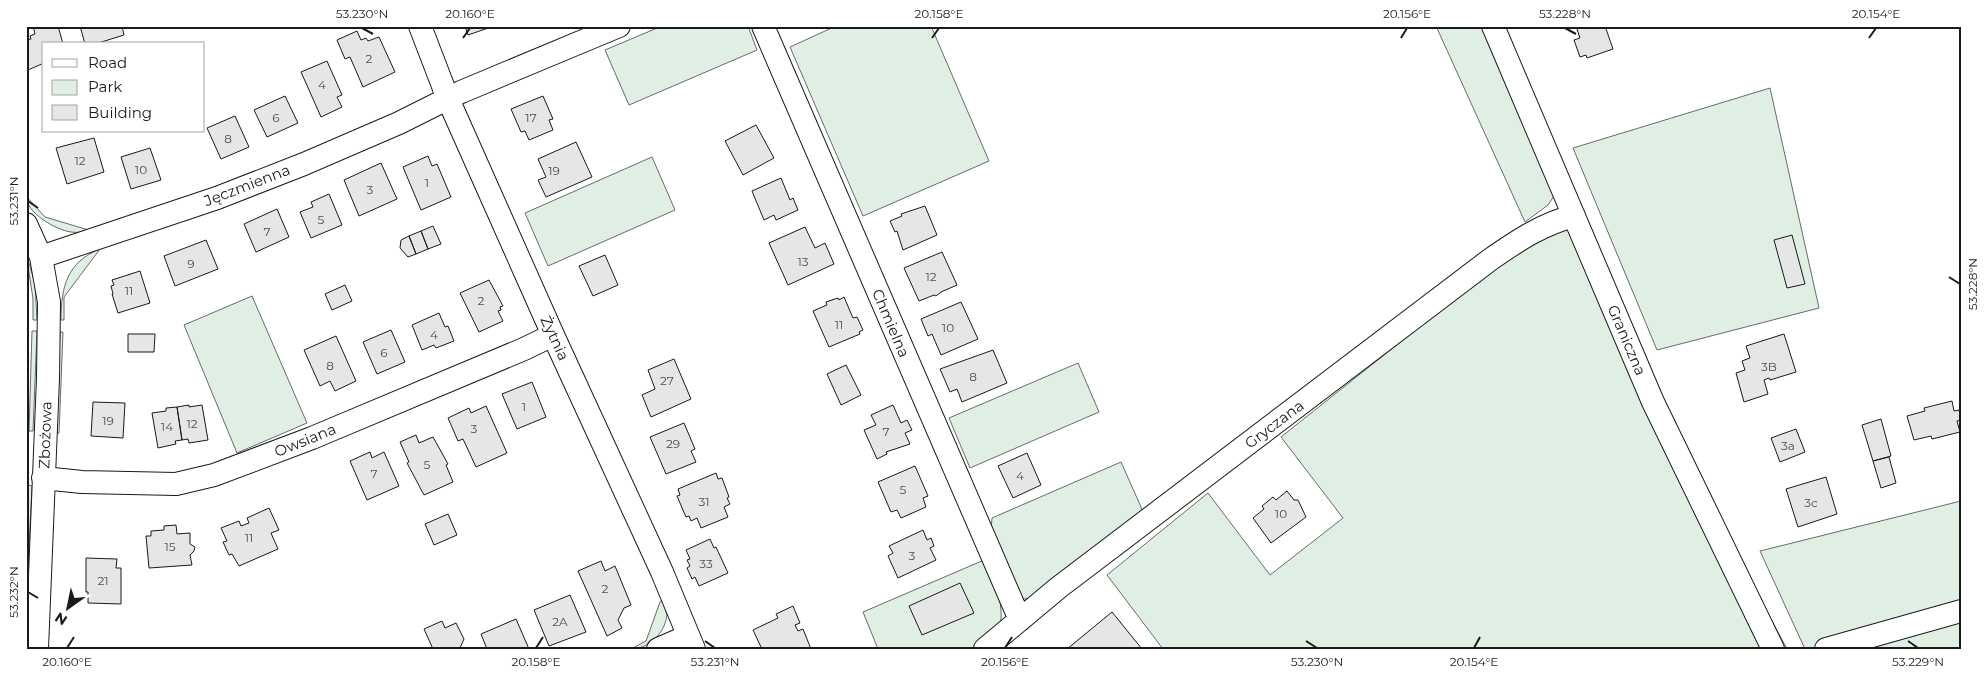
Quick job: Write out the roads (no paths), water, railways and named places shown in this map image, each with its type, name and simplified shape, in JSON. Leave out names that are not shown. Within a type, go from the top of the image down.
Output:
[{"type":"street","name":"Żytnia","points":[[420,26],[448,99],[553,335],[654,554],[691,642]]},
{"type":"street","name":"Jęczmienna","points":[[41,257],[226,194],[399,123],[448,99],[619,26]]},
{"type":"street","name":"Chmielna","points":[[763,26],[1020,620]]},
{"type":"street","name":"Graniczna","points":[[1493,26],[1653,402],[1773,649]]},
{"type":"street","name":"Gryczana","points":[[985,649],[1058,588],[1490,259],[1535,229],[1559,219],[1574,216]]},
{"type":"street","name":"Zbożowa","points":[[26,224],[41,257],[49,302],[37,649]]},
{"type":"street","name":"Owsiana","points":[[43,478],[82,482],[176,484],[214,475],[322,434],[553,335]]},
{"type":"street","points":[[1826,649],[1961,611]]},
{"type":"street","points":[[658,649],[691,642]]}]
